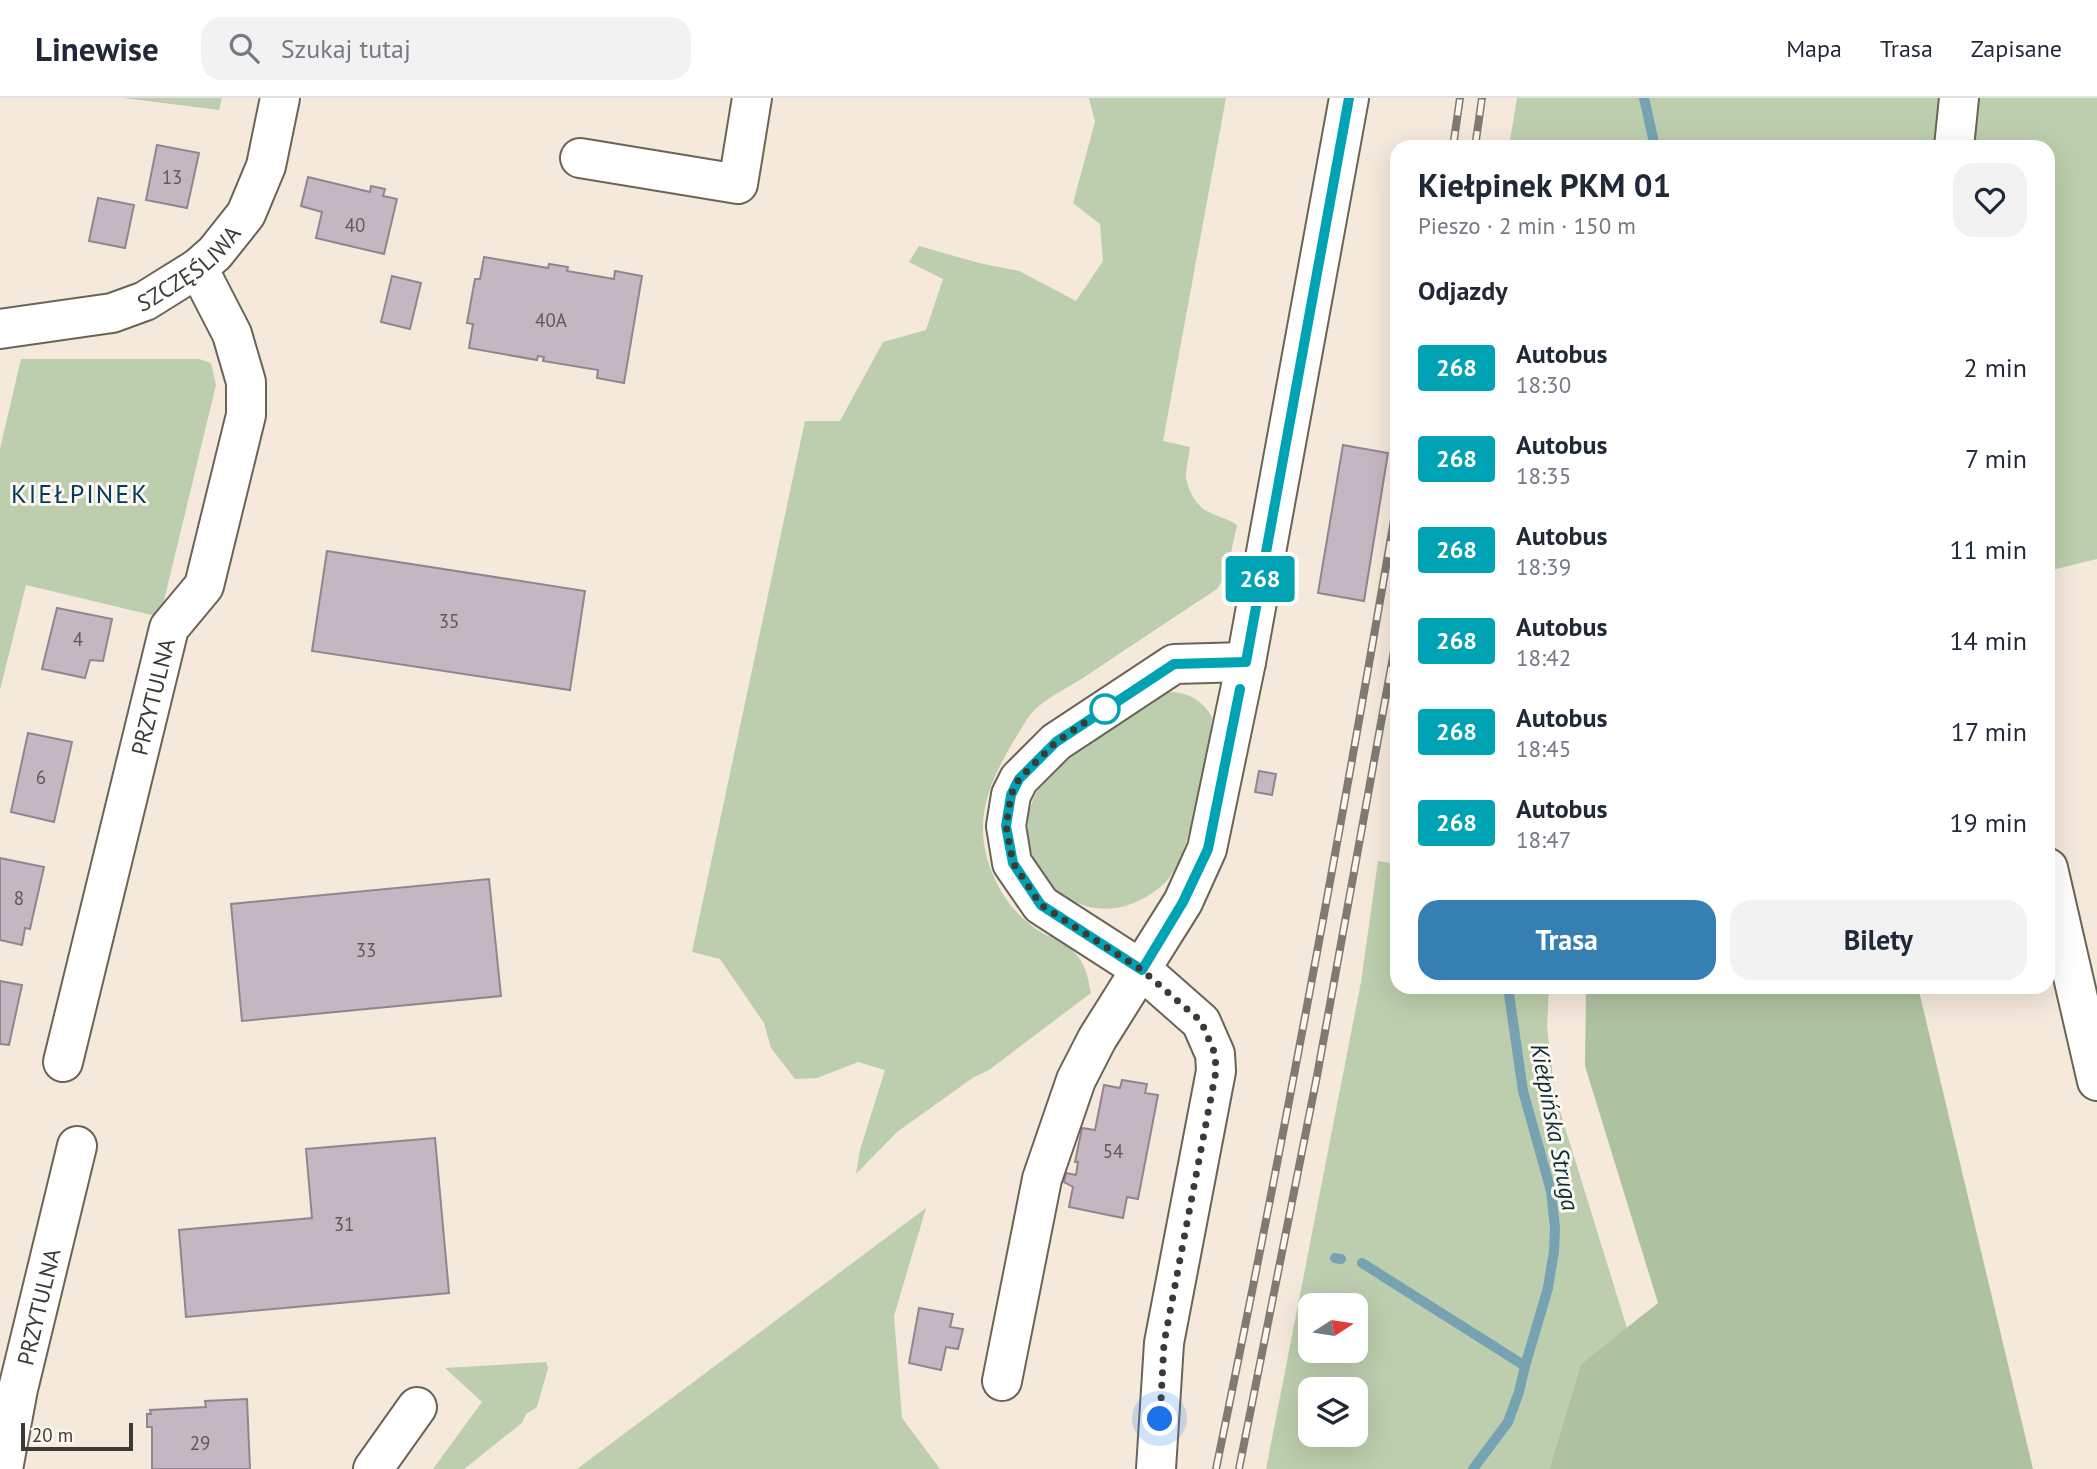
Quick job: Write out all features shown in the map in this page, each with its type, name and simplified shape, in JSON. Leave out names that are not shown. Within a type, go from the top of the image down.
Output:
[{"type":"street","name":"SZCZĘŚLIWA","points":[[0,329],[112,313],[145,302],[198,268],[215,253],[246,214],[266,166],[279,98]]},
{"type":"street","points":[[580,158],[738,184],[752,98]]},
{"type":"street","points":[[1002,1381],[1042,1180],[1076,1080],[1097,1039],[1183,902],[1208,849],[1246,662],[1349,98]]},
{"type":"street","points":[[1955,140],[1959,98]]},
{"type":"street","name":"PRZYTULNA","points":[[63,1062],[169,628],[204,586],[246,415],[246,382],[232,334],[198,268]]},
{"type":"street","points":[[1156,1469],[1164,1343],[1216,1071],[1215,1054],[1201,1021],[1133,983],[1041,905],[1013,863],[1006,826],[1011,795],[1019,779],[1056,742],[1174,664],[1246,662]]},
{"type":"street","points":[[2055,898],[2097,1081]]},
{"type":"street","name":"PRZYTULNA","points":[[3,1469],[9,1390],[77,1146]]},
{"type":"street","points":[[373,1469],[418,1407]]},
{"type":"green space","points":[[123,98],[222,98],[219,110]]},
{"type":"green space","points":[[1089,98],[1226,98],[1163,441],[1190,447],[1186,476],[1192,495],[1205,510],[1237,525],[1226,575],[1217,589],[1035,710],[1005,756],[987,798],[984,842],[996,882],[1010,904],[1027,922],[1074,952],[1083,965],[1091,993],[989,1070],[974,1077],[897,1132],[856,1174],[860,1150],[885,1070],[858,1062],[817,1078],[795,1079],[771,1048],[764,1023],[720,959],[692,952],[805,421],[840,421],[883,342],[926,330],[943,279],[909,262],[919,246],[1019,271],[1076,301],[1103,261],[1100,224],[1073,203],[1095,122]]},
{"type":"green space","points":[[1517,98],[1939,98],[1941,140],[1510,140]]},
{"type":"green space","points":[[1970,98],[2097,98],[2097,559],[2055,569],[2055,140],[1966,140]]},
{"type":"green space","points":[[21,359],[199,359],[211,363],[216,385],[160,617],[26,585],[0,690],[0,449]]},
{"type":"green space","points":[[1170,692],[1194,698],[1212,717],[1203,776],[1192,823],[1178,863],[1162,886],[1146,897],[1116,908],[1087,906],[1062,895],[1043,875],[1031,850],[1028,823],[1036,794],[1056,768],[1155,699]]},
{"type":"green space","points":[[1378,861],[1390,863],[1390,994],[1549,994],[1547,1027],[1555,1095],[1627,1328],[1581,1364],[1549,1469],[1266,1469],[1298,1305],[1298,1363],[1368,1363],[1368,1293],[1300,1293],[1361,982]]},
{"type":"green space","points":[[1586,994],[1920,994],[2033,1469],[1549,1469],[1581,1364],[1658,1303],[1585,1066]]},
{"type":"green space","points":[[926,1208],[894,1316],[902,1418],[940,1469],[577,1469]]},
{"type":"green space","points":[[546,1362],[548,1368],[537,1407],[526,1414],[522,1423],[464,1469],[433,1469],[482,1402],[445,1368]]},
{"type":"building","points":[[157,145],[199,153],[187,208],[146,200]]},
{"type":"building","points":[[308,177],[370,192],[371,186],[385,189],[383,196],[397,199],[384,254],[316,238],[322,212],[301,206]]},
{"type":"building","points":[[98,198],[134,205],[125,248],[89,241]]},
{"type":"building","points":[[484,257],[548,268],[549,264],[568,267],[567,271],[614,279],[615,271],[642,276],[624,383],[597,378],[598,370],[543,361],[544,357],[538,356],[537,360],[469,348],[473,324],[467,323],[475,279],[480,279]]},
{"type":"building","points":[[392,276],[421,283],[410,329],[381,322]]},
{"type":"building","points":[[1343,445],[1388,453],[1364,601],[1318,593]]},
{"type":"building","points":[[327,551],[585,591],[570,690],[312,651]]},
{"type":"building","points":[[57,608],[112,619],[103,661],[90,660],[85,678],[42,669]]},
{"type":"building","points":[[28,733],[72,742],[54,822],[11,812]]},
{"type":"building","points":[[1259,771],[1276,774],[1272,795],[1255,792]]},
{"type":"building","points":[[0,858],[44,867],[30,929],[25,928],[22,945],[0,940]]},
{"type":"building","points":[[489,879],[501,996],[242,1021],[231,904]]},
{"type":"building","points":[[0,981],[22,985],[9,1045],[0,1044]]},
{"type":"building","points":[[1122,1080],[1147,1084],[1145,1093],[1158,1095],[1138,1199],[1127,1197],[1123,1218],[1069,1207],[1073,1187],[1064,1182],[1066,1173],[1076,1175],[1078,1162],[1075,1162],[1082,1128],[1095,1130],[1104,1085],[1120,1088]]},
{"type":"building","points":[[435,1138],[449,1293],[186,1317],[179,1230],[312,1218],[306,1149]]},
{"type":"building","points":[[919,1308],[953,1314],[950,1327],[963,1329],[958,1349],[946,1347],[941,1370],[909,1363]]},
{"type":"building","points":[[247,1399],[250,1469],[152,1469],[152,1427],[147,1427],[147,1414],[151,1414],[150,1410],[206,1407],[205,1401]]},
{"type":"waterway","name":"Kiełpińska Struga","points":[[1644,98],[1653,140]]},
{"type":"waterway","name":"Kiełpińska Struga","points":[[1473,1469],[1508,1422],[1548,1288],[1554,1251],[1555,1228],[1551,1191],[1523,1091],[1509,994]]},
{"type":"waterway","points":[[1335,1258],[1341,1259]]},
{"type":"waterway","points":[[1362,1263],[1525,1366]]},
{"type":"railway","points":[[1454,140],[1460,98]]},
{"type":"railway","points":[[1476,140],[1482,98]]},
{"type":"railway","points":[[1216,1469],[1310,990],[1390,542]]},
{"type":"railway","points":[[1239,1469],[1317,1076],[1390,673]]},
{"type":"bus line","name":"268","points":[[1240,689],[1208,849],[1183,902],[1142,970],[1041,905],[1013,863],[1006,826],[1011,795],[1019,779],[1056,742],[1174,664],[1246,662],[1349,98]]},
{"type":"district","name":"KIEŁPINEK","points":[[80,493]]},
{"type":"route","points":[[1105,709],[1056,742],[1019,779],[1011,795],[1006,826],[1013,863],[1041,905],[1142,970],[1201,1021],[1215,1054],[1216,1071],[1164,1343],[1160,1419]]}]
